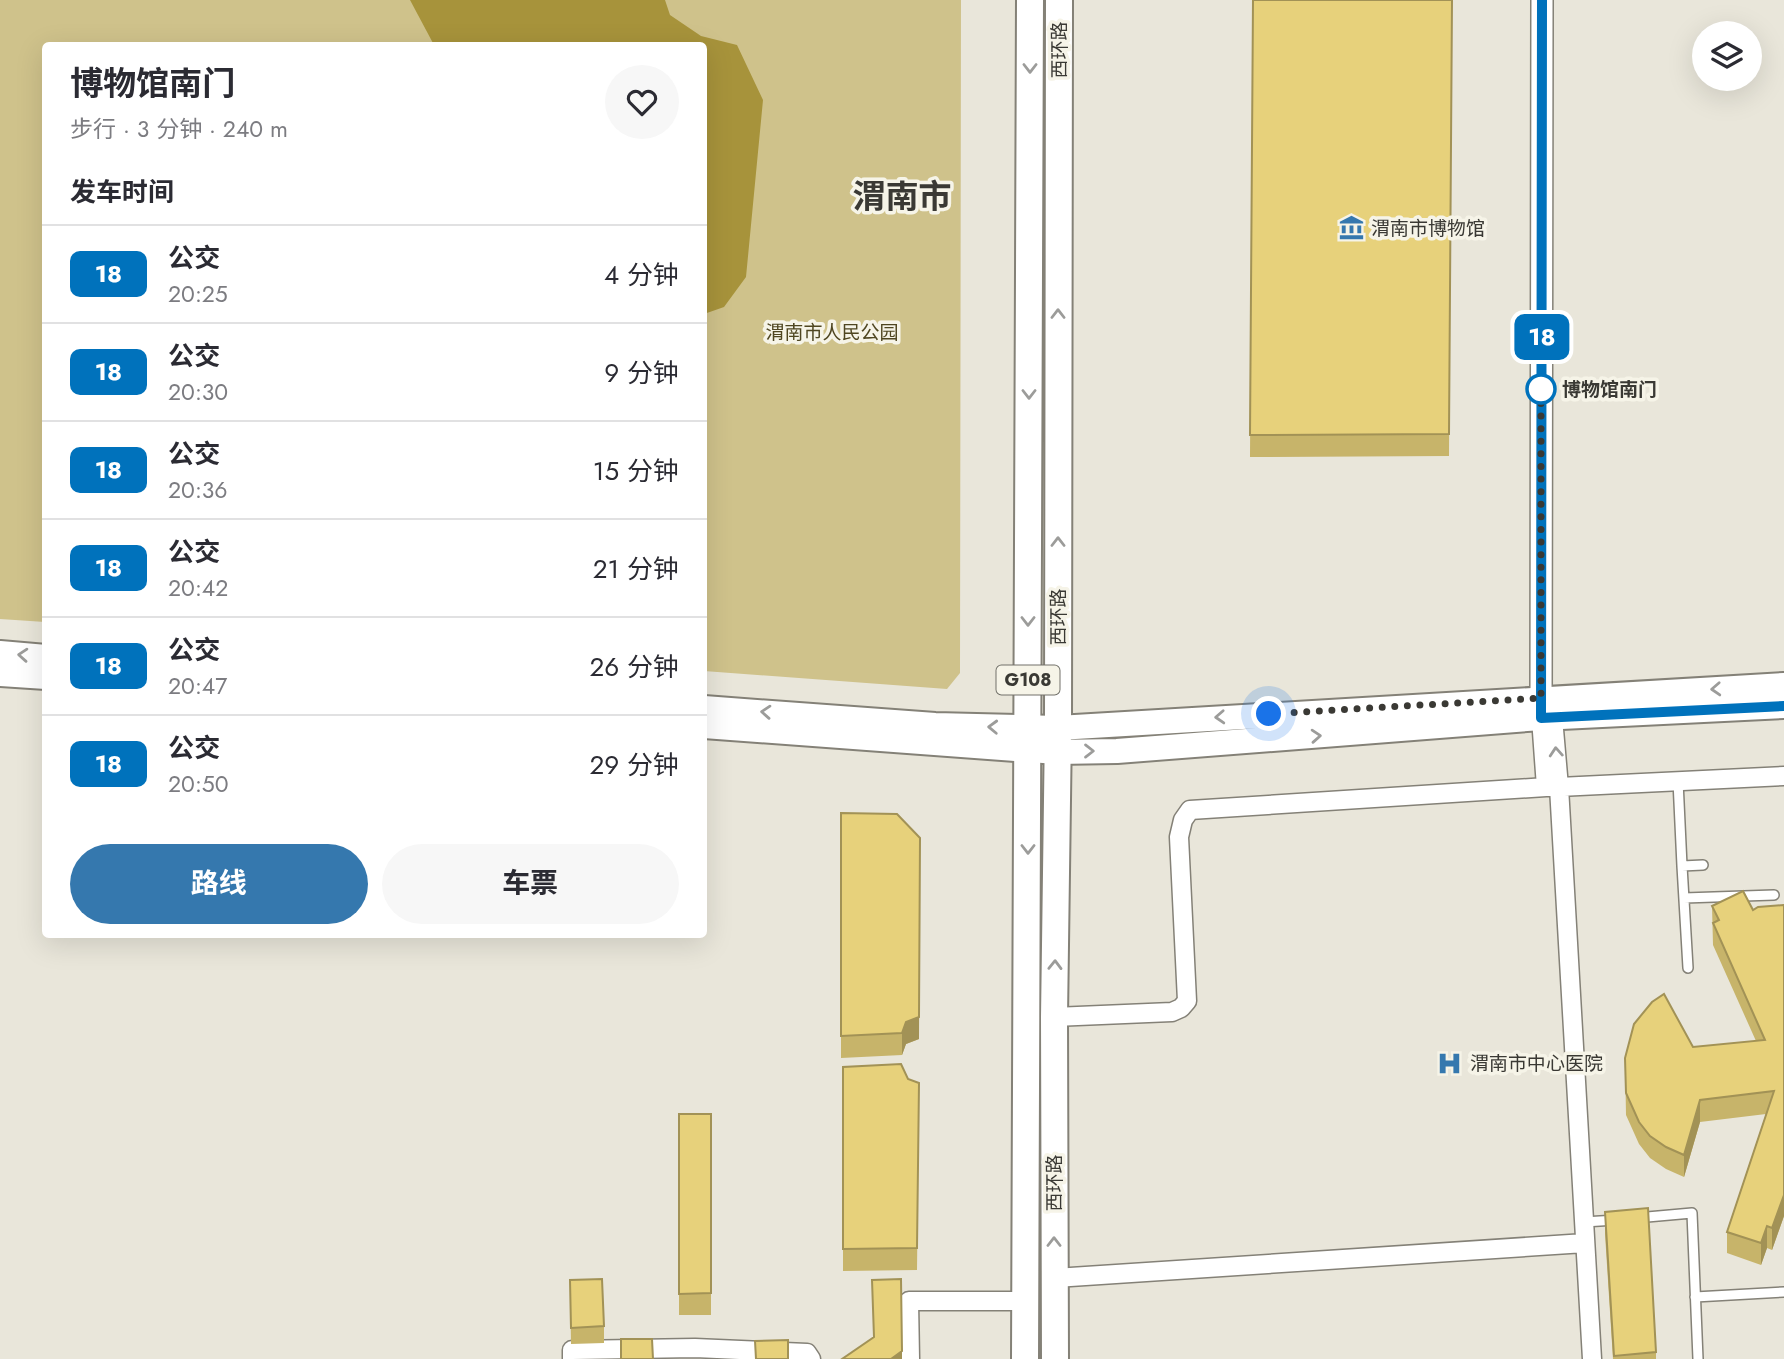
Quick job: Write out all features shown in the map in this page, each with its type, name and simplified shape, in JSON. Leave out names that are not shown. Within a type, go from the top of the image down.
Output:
[{"type":"main road","name":"西环路","points":[[1025,1359],[1030,0]]},
{"type":"main road","name":"西环路","points":[[1055,1359],[1059,0]]},
{"type":"main road","points":[[0,653],[42,657]]},
{"type":"main road","points":[[0,674],[42,677]]},
{"type":"main road","points":[[707,726],[1057,740],[1127,751],[1784,685]]},
{"type":"main road","points":[[1547,708],[1784,706]]},
{"type":"main road","points":[[707,708],[935,725],[1028,739]]},
{"type":"street","points":[[1542,0],[1547,708],[1592,1359]]},
{"type":"street","points":[[1547,708],[1557,0]]},
{"type":"street","points":[[1054,1017],[1172,1012],[1187,1001],[1180,837],[1183,820],[1190,810],[1552,787],[1784,776]]},
{"type":"street","points":[[1055,1278],[1586,1244]]},
{"type":"street","points":[[910,1359],[909,1301],[1025,1301]]},
{"type":"street","points":[[572,1359],[572,1350],[695,1348],[807,1353],[811,1359]]},
{"type":"lane","points":[[1678,781],[1688,968]]},
{"type":"lane","points":[[1682,866],[1703,865]]},
{"type":"lane","points":[[1684,898],[1774,895]]},
{"type":"lane","points":[[1584,1222],[1692,1213],[1698,1359]]},
{"type":"lane","points":[[1695,1297],[1784,1292]]},
{"type":"green space","name":"渭南市人民公园","points":[[0,0],[961,0],[960,673],[947,689],[707,671],[707,42],[42,42],[42,622],[0,619]]},
{"type":"shaded area","points":[[410,0],[665,0],[670,15],[701,36],[737,45],[763,100],[746,277],[724,307],[707,313],[707,42],[432,42]]},
{"type":"building","name":"渭南市博物馆","points":[[1253,0],[1452,0],[1449,434],[1250,435]]},
{"type":"building","points":[[841,813],[897,814],[920,838],[919,1017],[906,1022],[902,1033],[841,1036]]},
{"type":"building","points":[[1743,891],[1753,910],[1758,907],[1784,905],[1784,1195],[1772,1228],[1767,1226],[1761,1243],[1727,1232],[1774,1091],[1700,1100],[1684,1155],[1650,1136],[1639,1122],[1626,1093],[1625,1058],[1634,1024],[1652,1002],[1664,994],[1693,1047],[1765,1040],[1713,923],[1719,920],[1712,906]]},
{"type":"building","points":[[901,1064],[908,1079],[919,1083],[917,1248],[843,1249],[843,1067]]},
{"type":"building","points":[[679,1114],[711,1114],[711,1293],[679,1294]]},
{"type":"building","points":[[1648,1208],[1656,1352],[1614,1356],[1605,1212]]},
{"type":"building","points":[[602,1279],[604,1326],[571,1328],[570,1280]]},
{"type":"building","points":[[901,1279],[902,1351],[891,1359],[842,1359],[874,1337],[872,1280]]},
{"type":"building","points":[[621,1339],[652,1339],[653,1359],[621,1359]]},
{"type":"building","points":[[788,1340],[788,1359],[756,1359],[755,1341]]},
{"type":"bus line","name":"18","points":[[1542,0],[1541,718],[1784,706]]},
{"type":"place","name":"渭南市博物馆","points":[[1351,228]]},
{"type":"place","name":"博物馆南门","points":[[1541,389]]},
{"type":"place","name":"渭南市中心医院","points":[[1450,1063]]},
{"type":"district","name":"渭南市","points":[[902,196]]},
{"type":"route","points":[[1269,714],[1541,698],[1541,379],[1541,389]]}]
